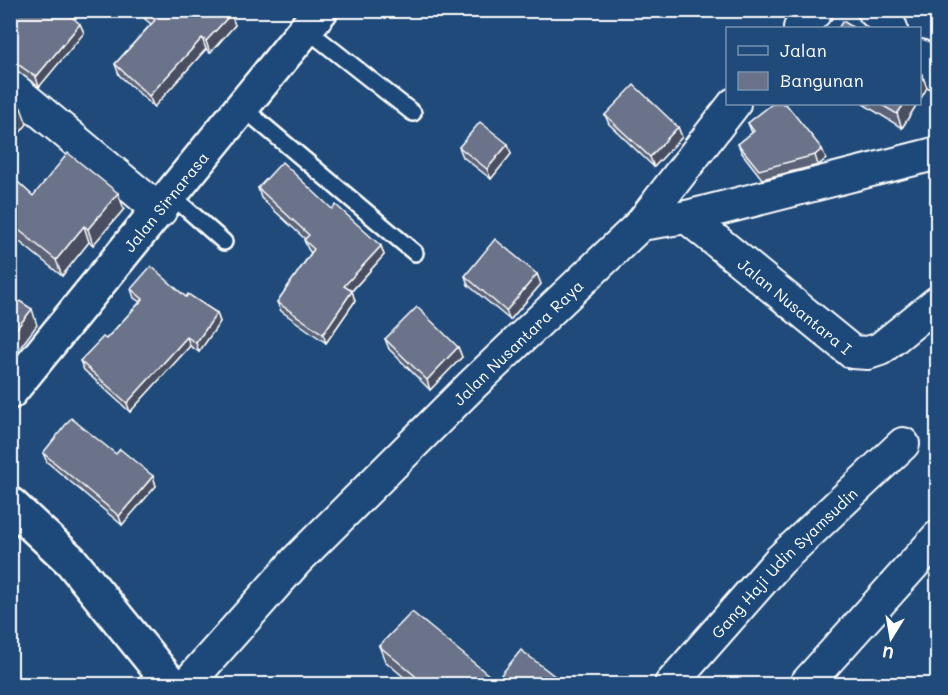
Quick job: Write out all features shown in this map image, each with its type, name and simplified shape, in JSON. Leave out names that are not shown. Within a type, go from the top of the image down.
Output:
[{"type":"street","points":[[801,27],[817,10]]},
{"type":"street","points":[[873,10],[890,27]]},
{"type":"street","name":"Jalan Sirnarasa","points":[[10,392],[166,203],[313,19]]},
{"type":"street","points":[[921,57],[938,74]]},
{"type":"street","points":[[10,86],[166,203]]},
{"type":"street","name":"Jalan Nusantara Raya","points":[[187,684],[297,560],[472,385],[641,224],[733,105]]},
{"type":"street","points":[[641,224],[687,217],[938,153]]},
{"type":"street","name":"Jalan Nusantara I","points":[[687,217],[852,352],[868,353],[880,349],[938,302]]},
{"type":"street","name":"Gang Haji Udin Syamsudin","points":[[671,684],[780,560],[903,444]]},
{"type":"street","points":[[10,504],[71,561],[171,684]]},
{"type":"street","points":[[806,684],[938,537]]},
{"type":"lane","points":[[313,19],[412,112]]},
{"type":"lane","points":[[243,108],[415,253]]},
{"type":"lane","points":[[166,203],[224,242]]},
{"type":"building","points":[[10,10],[42,10],[44,12],[45,10],[64,10],[80,24],[36,77],[12,60],[16,55],[10,50]]},
{"type":"building","points":[[145,10],[228,10],[231,14],[206,41],[202,38],[149,96],[115,64],[155,20]]},
{"type":"building","points":[[843,21],[852,27],[839,27]]},
{"type":"building","points":[[634,85],[678,127],[650,157],[605,115]]},
{"type":"building","points":[[10,98],[21,108],[10,122]]},
{"type":"building","points":[[771,105],[787,105],[822,149],[815,155],[759,170],[738,144],[754,131],[748,123]]},
{"type":"building","points":[[882,105],[903,105],[897,114]]},
{"type":"building","points":[[480,122],[508,144],[487,169],[459,147]]},
{"type":"building","points":[[68,153],[118,193],[88,229],[84,226],[56,260],[10,223],[10,175],[33,196]]},
{"type":"building","points":[[282,162],[332,209],[336,205],[381,246],[344,286],[352,291],[323,334],[277,302],[314,249],[304,240],[309,235],[258,188]]},
{"type":"building","points":[[495,239],[537,274],[506,311],[465,276]]},
{"type":"building","points":[[151,266],[186,297],[188,294],[217,313],[196,343],[187,337],[127,403],[80,361],[103,337],[106,339],[143,299],[131,289]]},
{"type":"building","points":[[10,295],[32,309],[10,337]]},
{"type":"building","points":[[417,307],[458,347],[427,380],[385,339]]},
{"type":"building","points":[[71,418],[116,454],[120,449],[153,476],[119,516],[43,453]]},
{"type":"building","points":[[412,612],[496,681],[521,650],[565,684],[425,684],[379,646]]}]
